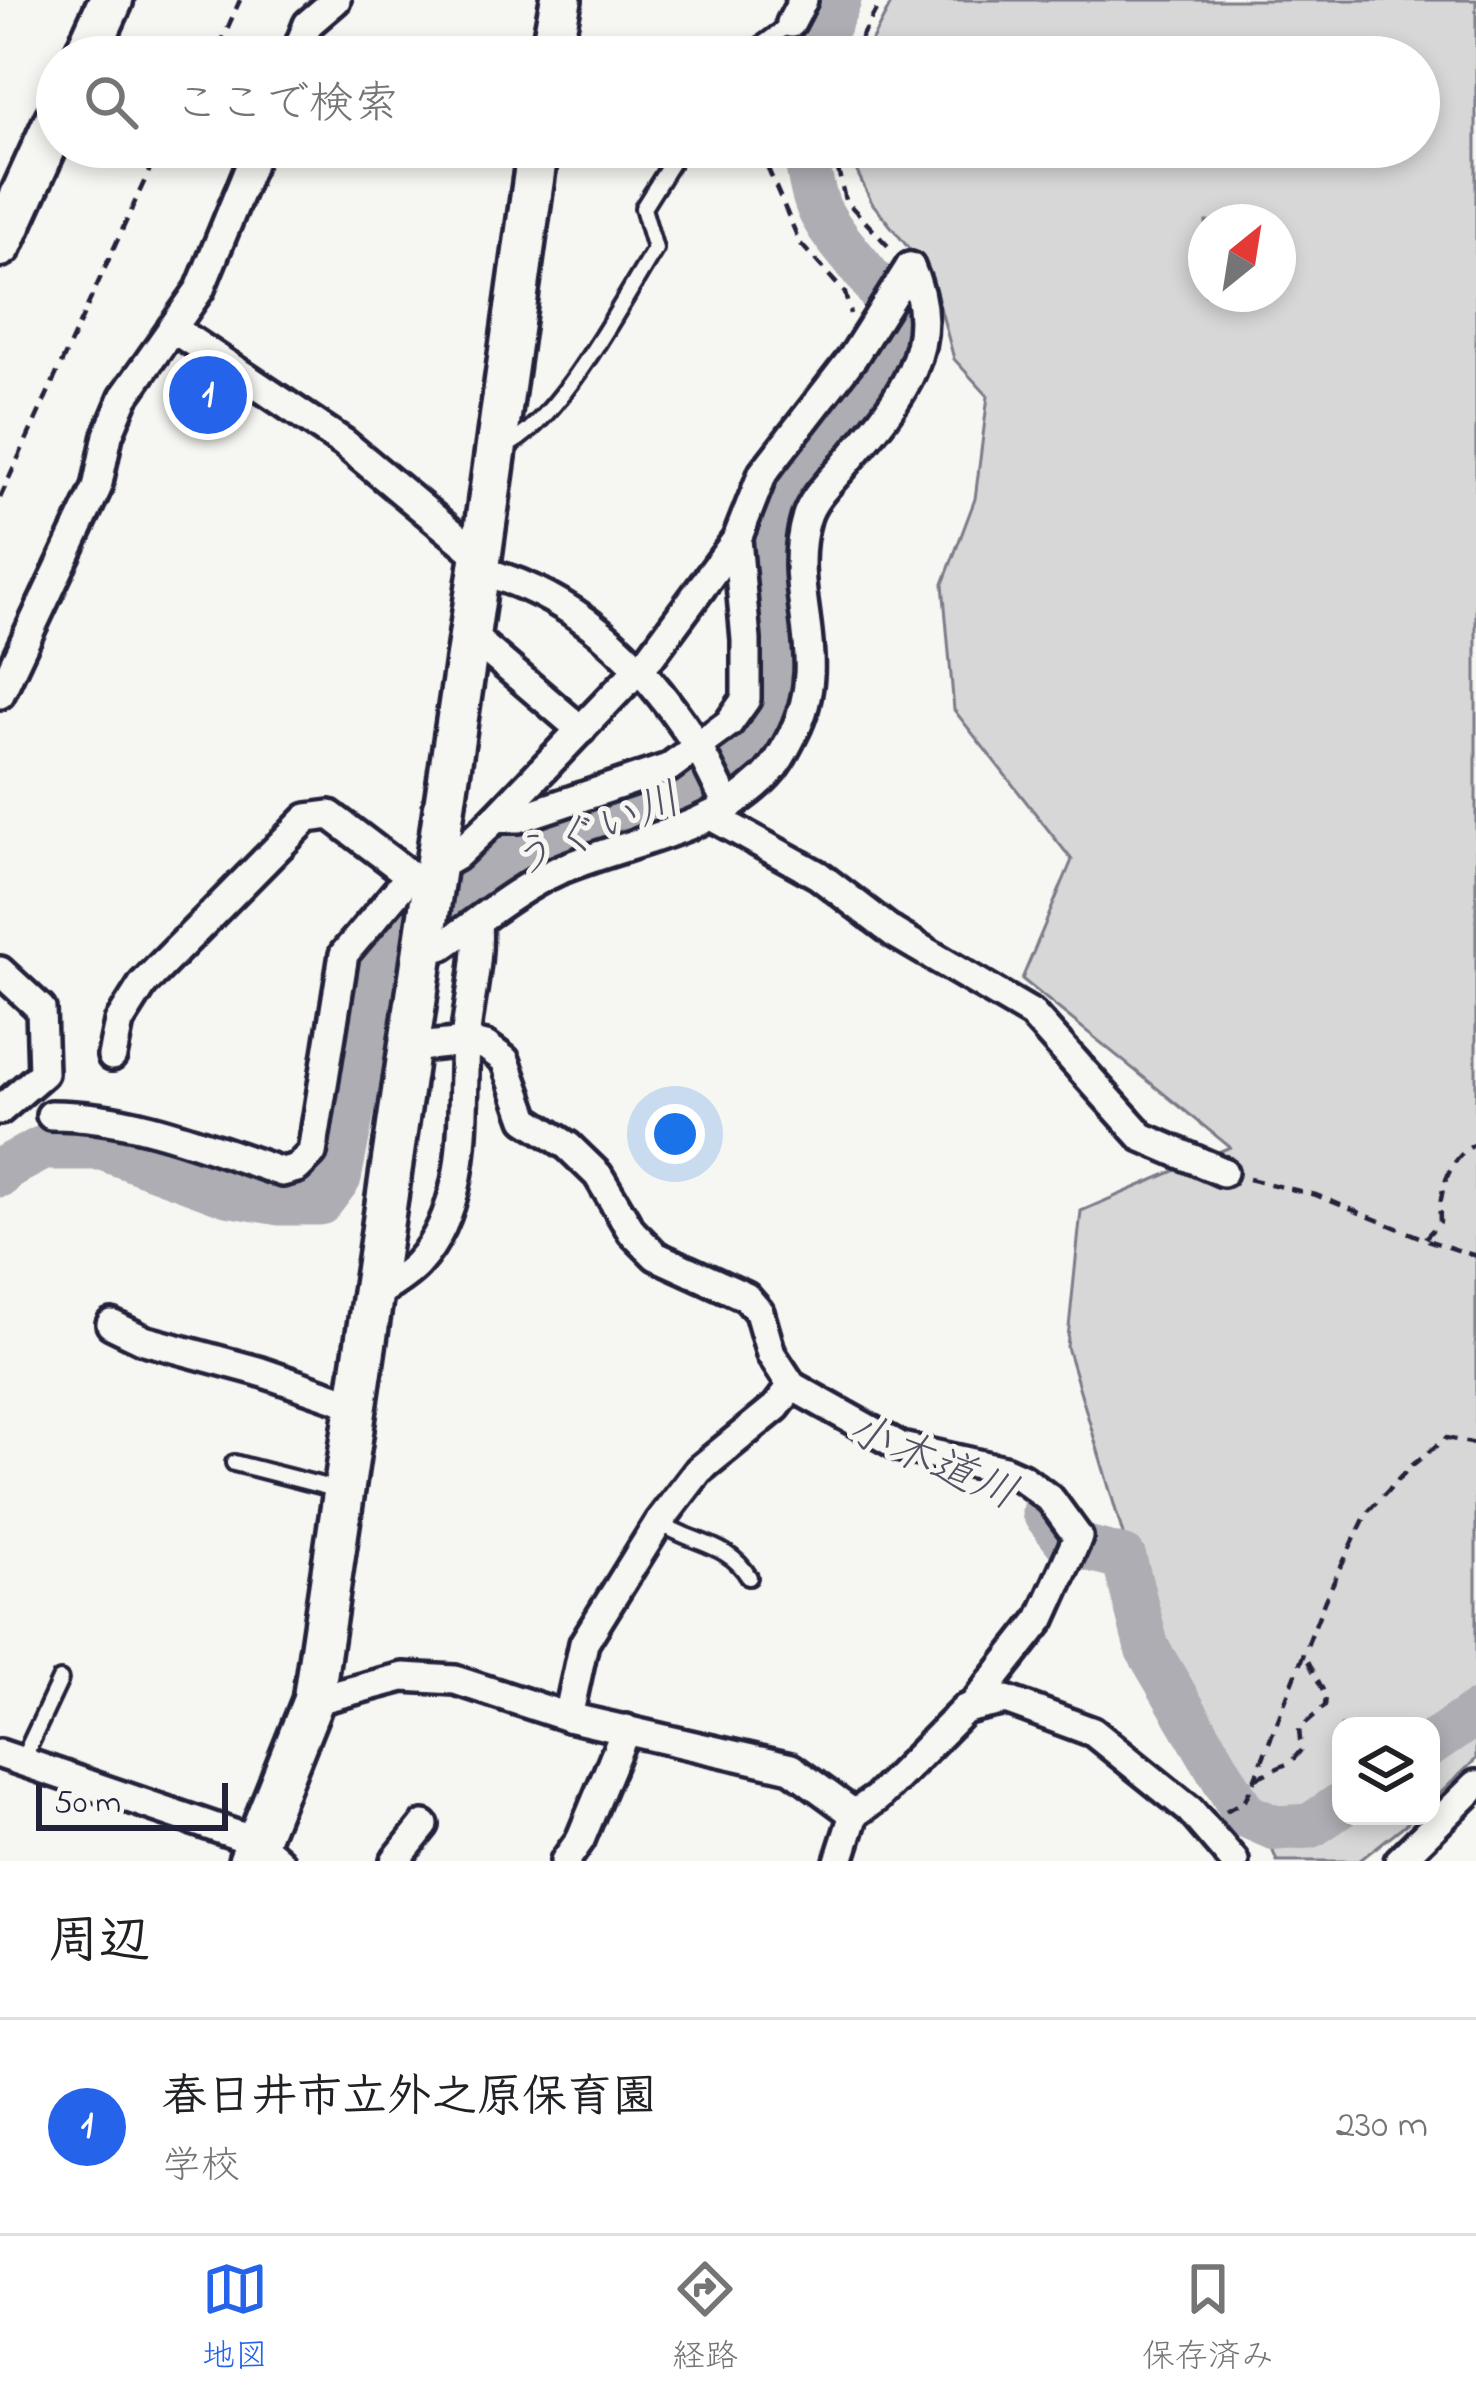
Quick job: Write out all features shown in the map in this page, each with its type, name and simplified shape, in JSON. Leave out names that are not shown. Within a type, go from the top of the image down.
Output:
[{"type":"main road","points":[[95,36],[111,0]]},
{"type":"main road","points":[[0,245],[36,165]]},
{"type":"street","points":[[304,36],[308,25],[336,0]]},
{"type":"street","points":[[554,36],[561,0]]},
{"type":"street","points":[[0,694],[97,488],[108,435],[124,397],[200,289],[249,168]]},
{"type":"street","points":[[11,1758],[262,1855],[313,1701],[424,948],[426,878],[470,635],[535,168]]},
{"type":"street","points":[[51,1115],[133,1122],[282,1172],[297,1168],[312,1154],[344,954],[496,818],[640,670],[737,538],[763,472],[853,357],[910,267]]},
{"type":"street","points":[[424,948],[442,946],[555,872],[720,812],[767,776],[800,719],[811,682],[799,556],[806,516],[890,410],[914,372],[923,336],[917,283],[910,267]]},
{"type":"street","points":[[172,328],[344,443],[480,564],[556,598],[640,670],[698,746],[720,812],[818,875],[893,933],[1032,1013],[1142,1137],[1223,1172]]},
{"type":"street","points":[[496,818],[519,818],[668,768],[729,723],[746,699],[737,538]]},
{"type":"street","points":[[470,635],[581,730]]},
{"type":"street","points":[[112,1056],[119,1022],[143,984],[307,818],[330,814],[426,878]]},
{"type":"street","points":[[372,1297],[416,1265],[444,1222],[466,1107],[465,1042],[477,923]]},
{"type":"street","points":[[0,971],[41,1009],[43,1073],[0,1110]]},
{"type":"street","points":[[409,1049],[465,1042],[486,1046],[505,1060],[526,1119],[568,1146],[598,1175],[632,1232],[656,1256],[746,1297],[759,1312],[779,1372],[792,1386],[901,1447],[1004,1470],[1051,1501],[1078,1537],[1041,1619],[971,1708]]},
{"type":"street","points":[[111,1324],[144,1340],[258,1371],[356,1405]]},
{"type":"street","points":[[568,1717],[584,1643],[659,1522],[700,1470],[776,1407],[792,1386]]},
{"type":"street","points":[[313,1701],[403,1677],[455,1680],[568,1717],[791,1768],[854,1814]]},
{"type":"street","points":[[844,1860],[854,1814],[878,1798],[965,1709],[1006,1700],[1094,1732],[1190,1810],[1234,1861]]},
{"type":"street","points":[[565,1861],[580,1840],[626,1729]]},
{"type":"street","points":[[1399,1861],[1476,1785]]},
{"type":"street","points":[[395,1861],[424,1825]]},
{"type":"lane","points":[[771,36],[797,11]]},
{"type":"lane","points":[[495,451],[530,430],[582,364],[655,249],[643,208],[668,168]]},
{"type":"lane","points":[[235,1463],[344,1492]]},
{"type":"lane","points":[[659,1522],[675,1533],[729,1552],[748,1577]]},
{"type":"lane","points":[[11,1758],[60,1680]]},
{"type":"path","points":[[224,36],[240,0]]},
{"type":"path","points":[[862,36],[882,0]]},
{"type":"path","points":[[0,498],[150,168]]},
{"type":"path","points":[[767,168],[800,244],[844,293],[854,325],[853,357]]},
{"type":"path","points":[[838,168],[845,200],[910,267]]},
{"type":"path","points":[[1424,1239],[1440,1222],[1438,1194],[1466,1149],[1476,1144]]},
{"type":"path","points":[[1223,1172],[1316,1196],[1476,1256]]},
{"type":"path","points":[[1203,1825],[1245,1800],[1303,1652],[1367,1514],[1410,1467],[1446,1438],[1476,1444]]},
{"type":"path","points":[[1256,1778],[1291,1762],[1301,1750],[1299,1729],[1325,1706],[1326,1696],[1303,1652]]},
{"type":"shaded area","points":[[893,0],[1476,0],[1476,1759],[1440,1793],[1440,1717],[1332,1717],[1332,1825],[1405,1825],[1359,1861],[1277,1861],[1231,1750],[1148,1618],[1067,1347],[1081,1211],[1230,1147],[1022,979],[1072,860],[954,710],[943,584],[975,499],[988,396],[954,359],[932,277],[872,203],[855,168],[1440,168],[1440,36],[874,36]]},
{"type":"waterway","name":"うぐい川","points":[[823,36],[839,0]]},
{"type":"waterway","name":"うぐい川","points":[[0,1175],[43,1148],[102,1148],[227,1194],[280,1203],[320,1203],[339,1178],[373,970],[390,948],[476,876],[511,854],[701,784],[728,761],[767,710],[777,655],[768,566],[781,499],[872,385],[898,344],[894,323],[877,288],[821,213],[808,168]]},
{"type":"waterway","name":"小木道川","points":[[1044,1512],[1068,1543],[1124,1558],[1147,1648],[1245,1815],[1275,1828],[1310,1826],[1332,1811]]},
{"type":"waterway","name":"小木道川","points":[[1440,1738],[1476,1713]]},
{"type":"place","name":"春日井市立外之原保育園","points":[[208,395]]}]
